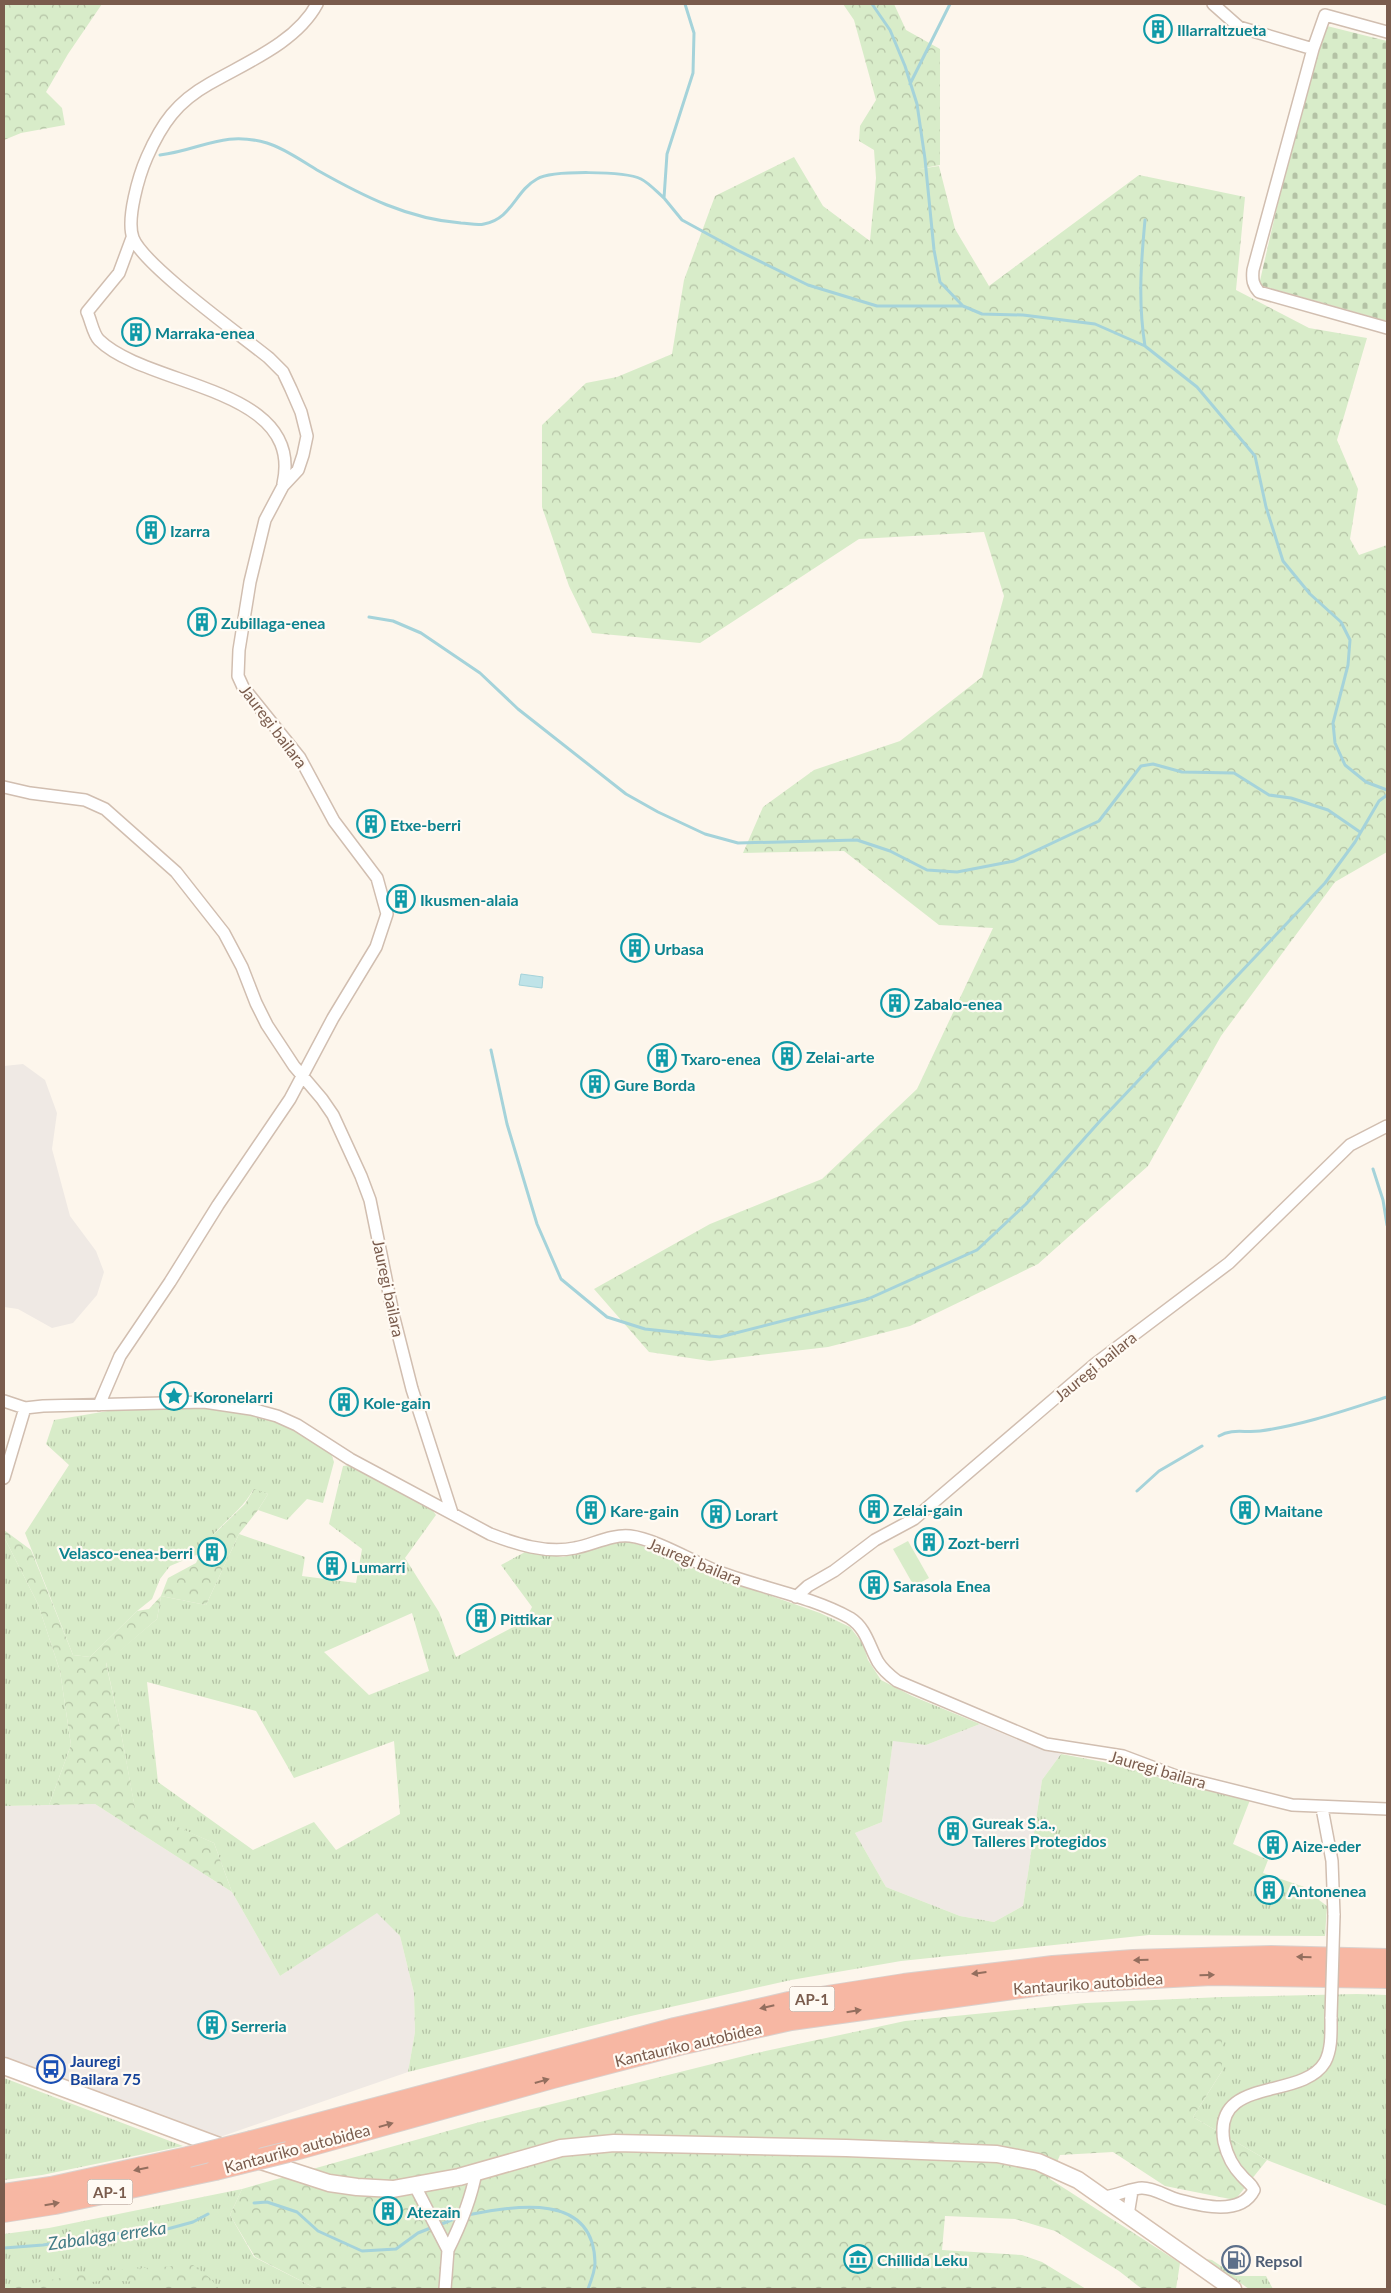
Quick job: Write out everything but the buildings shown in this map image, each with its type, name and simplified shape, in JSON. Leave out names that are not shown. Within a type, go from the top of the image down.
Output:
[{"type":"highway","name":"Kantauriko autobidea","points":[[4,2194],[51,2187],[188,2157],[675,2028],[789,2002],[904,1984],[1034,1968],[1133,1960],[1271,1956],[1387,1959]]},
{"type":"highway","name":"Kantauriko autobidea","points":[[4,2212],[55,2204],[215,2170],[288,2152],[571,2073],[679,2045],[791,2020],[973,1993],[1056,1983],[1212,1975],[1387,1978]]},
{"type":"main road","points":[[4,2066],[306,2177],[364,2188],[393,2189],[416,2186],[476,2172],[561,2148],[614,2143],[982,2152],[1038,2162],[1078,2180],[1233,2289]]},
{"type":"street","points":[[283,486],[286,470],[285,456],[272,430],[254,412],[195,385],[134,363],[116,354],[97,338],[88,312],[119,273],[132,238],[135,196],[140,172],[151,148],[172,113],[182,101],[271,49],[301,24],[317,4]]},
{"type":"street","points":[[1213,4],[1238,27],[1313,49]]},
{"type":"street","points":[[1387,32],[1325,16],[1313,49],[1253,270],[1254,287],[1259,292],[1387,328]]},
{"type":"street","name":"Jauregi bailara","points":[[99,1405],[120,1356],[170,1282],[218,1205],[275,1122],[333,1018],[376,947],[387,914],[376,878],[334,821],[300,758],[243,687],[238,676],[239,650],[252,573],[265,520],[283,486],[298,470],[307,436],[301,412],[283,372],[269,358],[171,280],[144,254],[132,238]]},
{"type":"street","name":"Jauregi bailara","points":[[4,787],[30,793],[85,800],[104,809],[176,872],[224,933],[242,967],[267,1025],[294,1066],[333,1115],[347,1142],[370,1200],[394,1318],[412,1389],[452,1513]]},
{"type":"street","name":"Jauregi bailara","points":[[796,1597],[808,1586],[834,1571],[875,1540],[914,1519],[1095,1364],[1229,1263],[1350,1145],[1387,1126]]},
{"type":"street","name":"Jauregi bailara","points":[[4,1401],[25,1408],[204,1402],[228,1404],[277,1416],[297,1425],[350,1459],[490,1534],[510,1542],[539,1548],[573,1549],[615,1537],[632,1536],[714,1570],[796,1597],[850,1618],[861,1627],[878,1661],[886,1672],[897,1681],[1046,1744],[1123,1756],[1186,1779],[1292,1805],[1322,1808],[1387,1809]]},
{"type":"street","points":[[4,1478],[25,1408]]},
{"type":"street","points":[[1104,2197],[1117,2196],[1141,2188],[1180,2200],[1224,2207],[1241,2205],[1251,2197],[1254,2190],[1251,2184],[1230,2161],[1224,2142],[1224,2125],[1228,2112],[1238,2101],[1251,2094],[1300,2081],[1314,2074],[1324,2063],[1329,2051],[1334,1914],[1332,1860],[1322,1808]]},
{"type":"street","points":[[444,2289],[448,2250],[462,2222],[472,2195],[476,2172]]},
{"type":"street","points":[[416,2186],[448,2250]]},
{"type":"street","points":[[1128,2215],[1132,2191]]},
{"type":"shaded area","points":[[23,1064],[45,1080],[57,1113],[52,1149],[70,1216],[96,1251],[104,1272],[97,1295],[73,1323],[52,1328],[18,1309],[4,1307],[4,1066]]},
{"type":"shaded area","points":[[980,1724],[1030,1745],[1061,1754],[1042,1780],[1023,1906],[994,1922],[960,1916],[886,1887],[855,1833],[882,1822],[893,1740],[926,1745]]},
{"type":"shaded area","points":[[95,1804],[232,1892],[280,1976],[377,1912],[400,1936],[414,1993],[415,2032],[408,2072],[220,2137],[4,2060],[4,1806]]},
{"type":"green space","points":[[4,4],[102,4],[68,54],[46,92],[62,108],[65,125],[21,133],[4,140]]},
{"type":"green space","points":[[843,4],[894,4],[906,30],[940,49],[940,165],[919,169],[939,166],[955,229],[989,286],[1139,175],[1245,197],[1236,290],[1309,328],[1367,338],[1337,440],[1358,489],[1350,539],[1359,555],[1387,545],[1387,852],[1335,882],[1221,1036],[1148,1166],[1038,1264],[910,1326],[828,1347],[710,1361],[649,1352],[594,1289],[710,1224],[822,1179],[917,1089],[993,928],[939,925],[844,851],[743,853],[763,807],[814,770],[900,741],[982,677],[1004,596],[984,532],[859,539],[700,643],[592,633],[569,586],[542,507],[542,425],[586,383],[617,377],[672,354],[684,280],[715,196],[794,157],[823,206],[870,241],[876,178],[874,150],[859,141],[860,126],[876,100],[854,20]]},
{"type":"green space","points":[[1319,24],[1387,41],[1387,321],[1259,285]]},
{"type":"green space","points":[[228,1409],[259,1416],[296,1432],[331,1453],[334,1462],[323,1503],[307,1499],[287,1520],[258,1510],[268,1494],[253,1490],[248,1499],[212,1536],[201,1553],[170,1566],[160,1579],[152,1599],[90,1657],[73,1655],[25,1533],[69,1465],[46,1444],[54,1420],[114,1410]]},
{"type":"green space","points":[[351,1465],[428,1504],[436,1515],[405,1558],[439,1612],[456,1657],[525,1621],[532,1607],[501,1565],[525,1552],[563,1557],[623,1541],[640,1545],[705,1573],[820,1613],[850,1627],[863,1644],[868,1660],[881,1680],[912,1696],[980,1724],[926,1745],[893,1741],[882,1822],[855,1833],[886,1887],[960,1916],[994,1922],[1023,1906],[1042,1780],[1061,1754],[1125,1766],[1176,1783],[1250,1800],[1233,1844],[1268,1860],[1263,1873],[1322,1893],[1319,1900],[1327,1906],[1325,1936],[1149,1935],[901,1961],[791,1980],[631,2016],[408,2072],[415,2032],[414,1993],[400,1936],[377,1913],[280,1976],[232,1892],[214,1843],[135,1809],[106,1662],[157,1619],[161,1596],[206,1605],[239,1534],[305,1557],[302,1576],[356,1583],[362,1549],[329,1524],[343,1466]],"holes":[[[412,1613],[429,1671],[369,1695],[324,1652]],[[147,1682],[256,1711],[294,1778],[394,1741],[400,1814],[336,1850],[314,1822],[253,1850],[158,1782]]]},
{"type":"green space","points":[[254,1489],[268,1494],[239,1534],[206,1605],[161,1596],[168,1578],[196,1563],[206,1542],[245,1504]]},
{"type":"green space","points":[[4,1530],[31,1550],[73,1655],[90,1657],[137,1611],[149,1609],[161,1596],[157,1619],[106,1663],[135,1808],[214,1843],[232,1892],[95,1804],[49,1805],[71,1745],[60,1671],[38,1604],[4,1537]]},
{"type":"green space","points":[[4,1537],[38,1604],[60,1671],[71,1745],[49,1805],[4,1806]]},
{"type":"green space","points":[[908,1541],[929,1578],[914,1586],[893,1549]]},
{"type":"green space","points":[[1387,1995],[1387,2206],[1267,2160],[1193,2117],[1222,2071],[1222,1997]]},
{"type":"green space","points":[[1222,1997],[1222,2071],[1193,2117],[1267,2160],[1235,2200],[1165,2186],[1113,2152],[1060,2155],[1050,2179],[1180,2263],[1176,2289],[1142,2289],[1119,2271],[1055,2231],[1015,2219],[945,2216],[942,2250],[1022,2255],[1042,2262],[1086,2289],[317,2289],[255,2257],[230,2215],[242,2189],[476,2123],[752,2054],[905,2021],[1086,2003]]},
{"type":"green space","points":[[4,2078],[183,2146],[42,2175],[4,2180]]},
{"type":"green space","points":[[242,2189],[230,2215],[254,2257],[317,2289],[4,2289],[4,2234],[49,2228]]},
{"type":"green space","points":[[1206,2259],[1212,2260],[1236,2276],[1266,2276],[1273,2289],[1249,2289]]},
{"type":"green space","points":[[193,2265],[210,2278],[219,2289],[169,2289],[137,2282],[108,2280],[35,2289],[4,2289],[97,2271]]},
{"type":"water","points":[[521,974],[543,977],[542,988],[519,985]]},
{"type":"waterway","points":[[685,4],[694,33],[693,73],[667,154],[664,198],[682,220],[808,285],[877,306],[962,306]]},
{"type":"waterway","points":[[872,4],[890,30],[905,66],[917,104],[925,159],[934,250],[940,282],[963,306],[982,314],[1023,315],[1095,324],[1145,346],[1197,387],[1255,456],[1266,507],[1283,561],[1310,594],[1341,622],[1350,640],[1348,665],[1333,723],[1335,743],[1345,765],[1366,782],[1387,790]]},
{"type":"waterway","points":[[910,84],[950,4]]},
{"type":"waterway","points":[[160,155],[225,140],[237,139],[267,143],[286,151],[351,189],[386,205],[423,217],[475,225],[481,225],[501,217],[530,184],[545,176],[557,174],[605,173],[633,176],[650,185],[664,198]]},
{"type":"waterway","points":[[1145,220],[1141,267],[1141,299],[1145,346]]},
{"type":"waterway","points":[[369,617],[393,621],[421,633],[480,673],[518,709],[626,794],[658,812],[705,834],[738,843],[857,840],[890,851],[927,870],[957,872],[1014,861],[1099,821],[1141,766],[1153,764],[1182,772],[1234,773],[1269,795],[1291,798],[1328,810],[1360,832]]},
{"type":"waterway","points":[[491,1050],[507,1124],[537,1224],[561,1279],[607,1317],[645,1329],[720,1337],[868,1299],[977,1250],[1026,1204],[1100,1121],[1325,883],[1355,842],[1379,801],[1387,795]]},
{"type":"waterway","points":[[1373,1169],[1383,1200],[1387,1225]]},
{"type":"waterway","points":[[1219,1436],[1234,1431],[1260,1431],[1293,1425],[1387,1397]]},
{"type":"waterway","points":[[1137,1491],[1159,1471],[1202,1446]]},
{"type":"waterway","name":"Zabalaga erreka","points":[[254,2203],[267,2202],[297,2212],[318,2231],[362,2251],[396,2249],[418,2233],[433,2227]]},
{"type":"waterway","name":"Zabalaga erreka","points":[[467,2215],[528,2207],[549,2209],[567,2214],[581,2224],[591,2240],[595,2266],[588,2289]]},
{"type":"waterway","name":"Zabalaga erreka","points":[[4,2248],[43,2245],[113,2234],[160,2231],[193,2222],[208,2214]]},
{"type":"waterway","name":"Zabalaga erreka","points":[[439,2225],[459,2217]]},
{"type":"place","name":"Illarraltzueta","points":[[1158,29]]},
{"type":"place","name":"Marraka-enea","points":[[136,332]]},
{"type":"place","name":"Izarra","points":[[151,530]]},
{"type":"place","name":"Zubillaga-enea","points":[[202,622]]},
{"type":"place","name":"Etxe-berri","points":[[371,824]]},
{"type":"place","name":"Ikusmen-alaia","points":[[401,899]]},
{"type":"place","name":"Urbasa","points":[[635,948]]},
{"type":"place","name":"Zabalo-enea","points":[[895,1003]]},
{"type":"place","name":"Zelai-arte","points":[[787,1056]]},
{"type":"place","name":"Txaro-enea","points":[[662,1058]]},
{"type":"place","name":"Gure Borda","points":[[595,1084]]},
{"type":"place","name":"Koronelarri","points":[[174,1396]]},
{"type":"place","name":"Kole-gain","points":[[344,1402]]},
{"type":"place","name":"Zelai-gain","points":[[874,1509]]},
{"type":"place","name":"Kare-gain","points":[[591,1510]]},
{"type":"place","name":"Maitane","points":[[1245,1510]]},
{"type":"place","name":"Lorart","points":[[716,1514]]},
{"type":"place","name":"Zozt-berri","points":[[929,1542]]},
{"type":"place","name":"Velasco-enea-berri","points":[[212,1552]]},
{"type":"place","name":"Lumarri","points":[[332,1566]]},
{"type":"place","name":"Sarasola Enea","points":[[874,1585]]},
{"type":"place","name":"Pittikar","points":[[481,1618]]},
{"type":"place","name":"Gureak S.a., Talleres Protegidos","points":[[953,1831]]},
{"type":"place","name":"Aize-eder","points":[[1273,1845]]},
{"type":"place","name":"Antonenea","points":[[1269,1890]]},
{"type":"place","name":"Serreria","points":[[212,2025]]},
{"type":"place","name":"Jauregi Bailara 75","points":[[51,2069]]},
{"type":"place","name":"Atezain","points":[[388,2211]]},
{"type":"place","name":"Chillida Leku","points":[[858,2259]]},
{"type":"place","name":"Repsol","points":[[1236,2260]]}]
